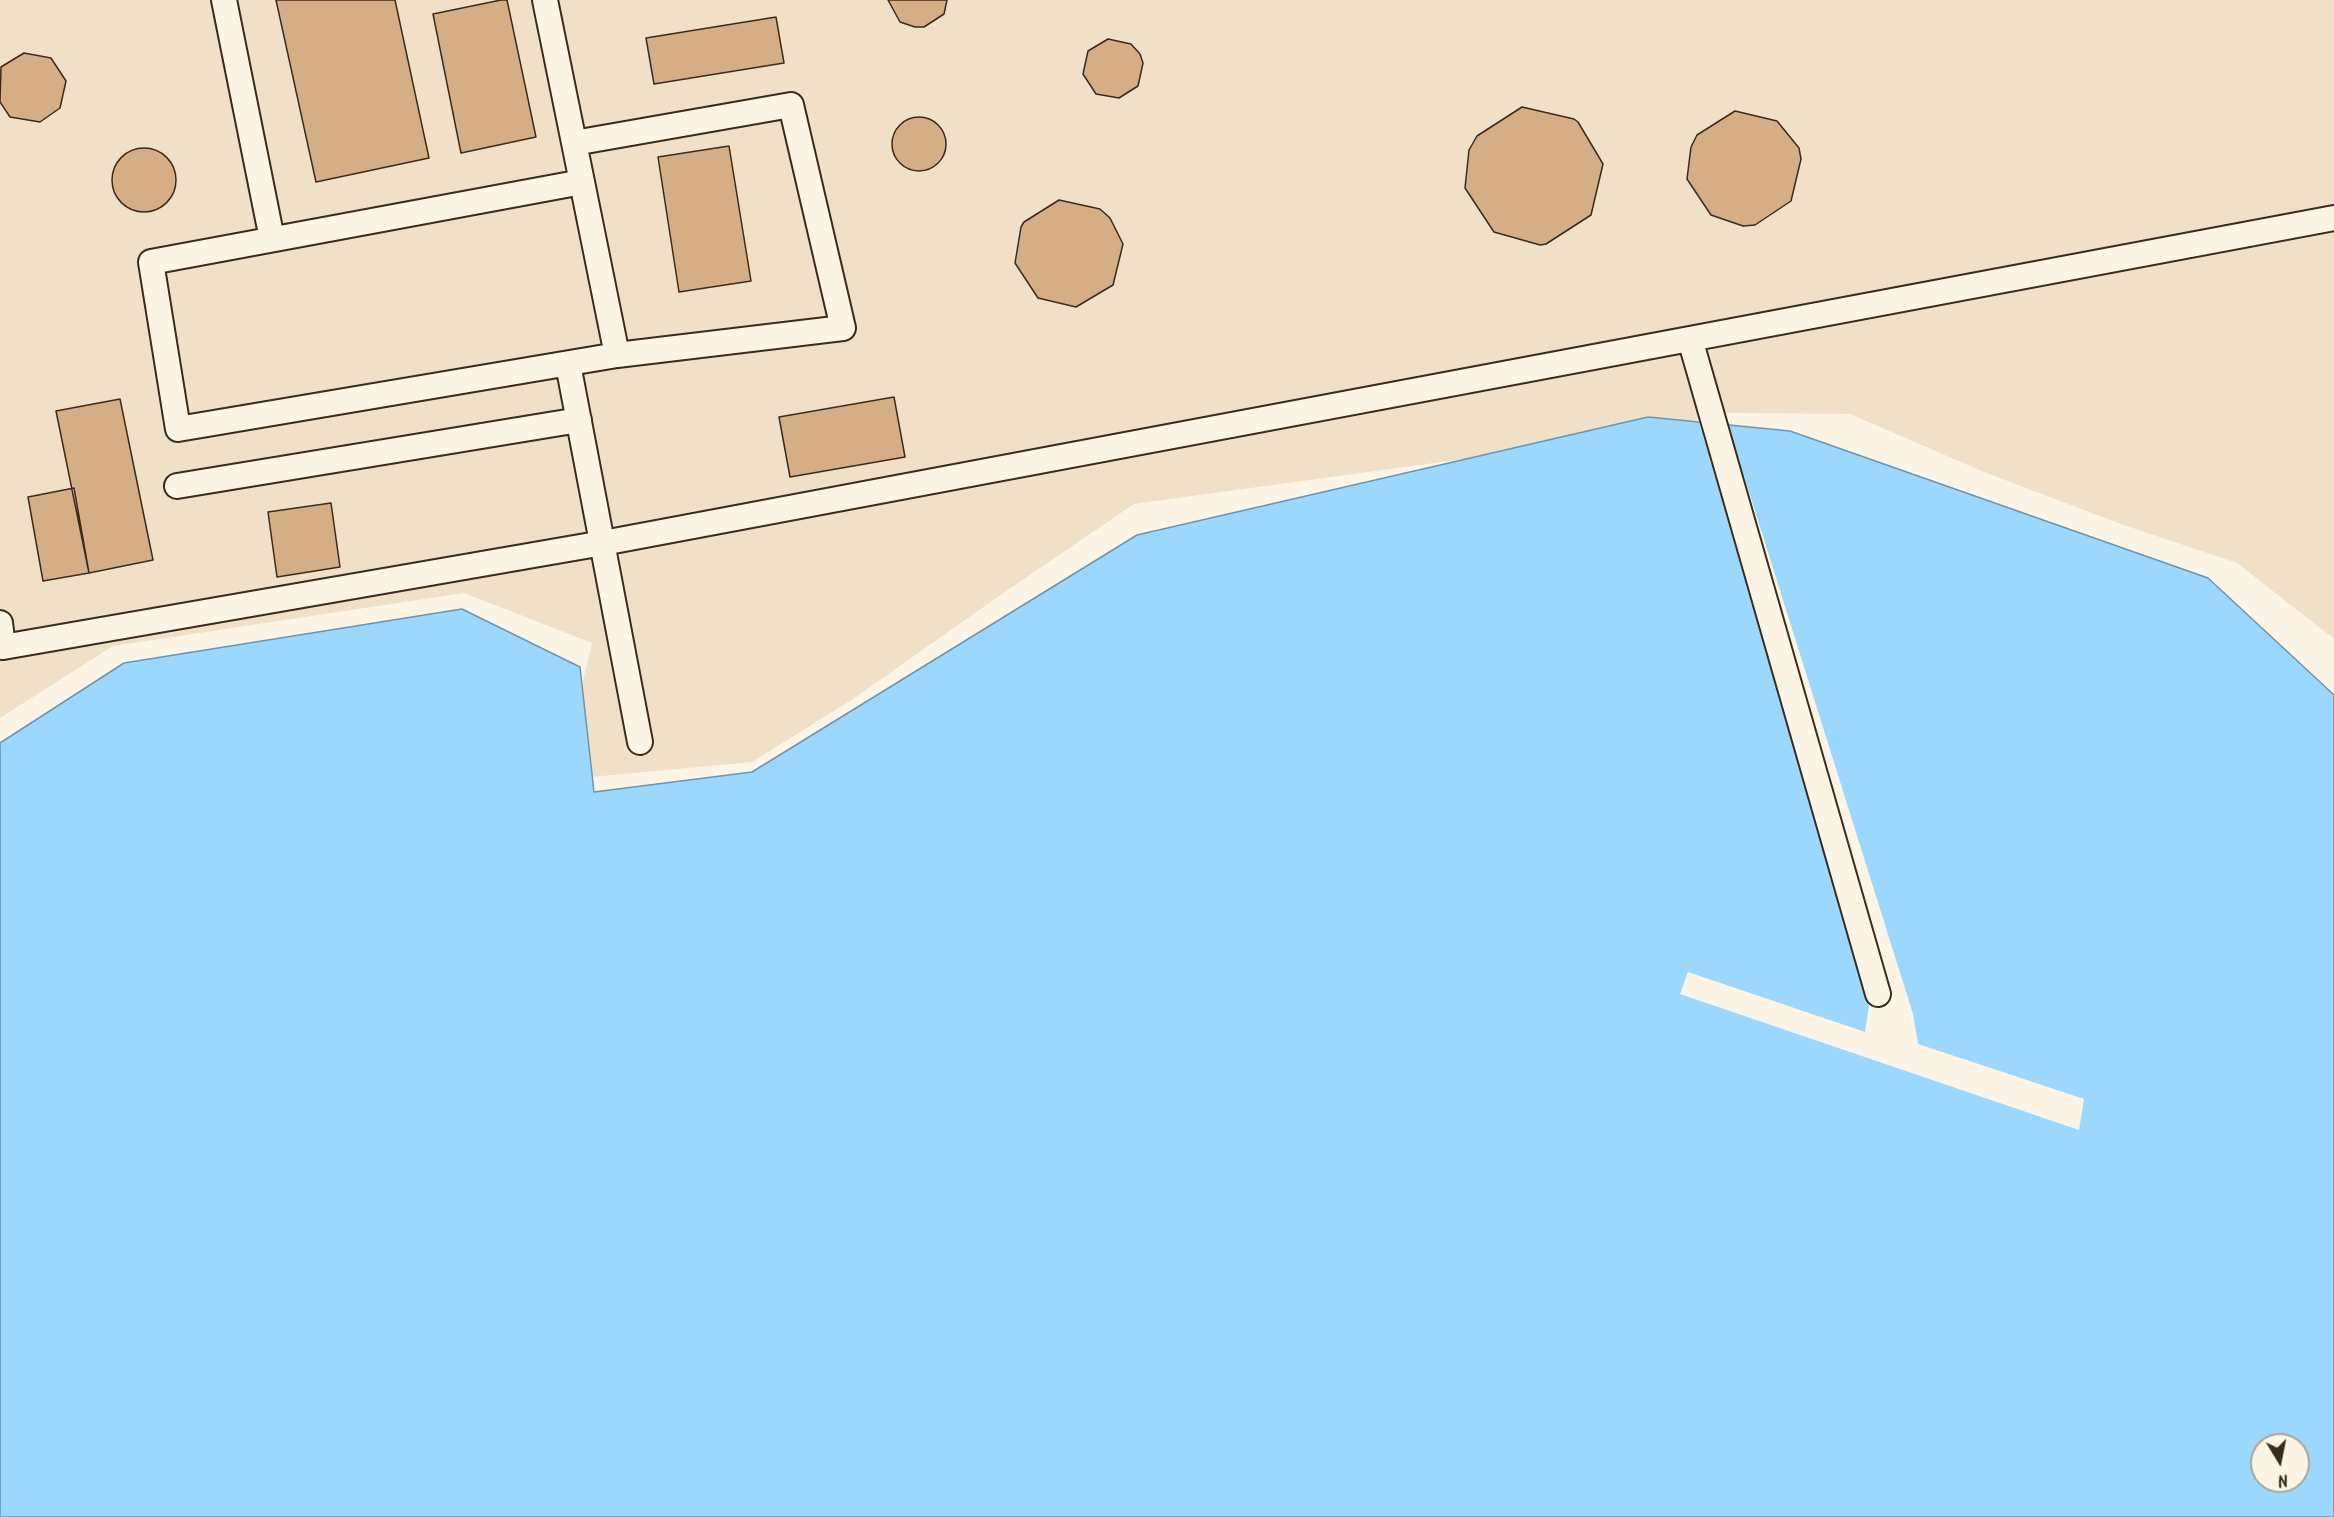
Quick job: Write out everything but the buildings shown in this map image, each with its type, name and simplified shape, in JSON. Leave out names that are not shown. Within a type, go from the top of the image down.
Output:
[{"type":"lane","points":[[224,0],[272,240]]},
{"type":"lane","points":[[545,0],[617,355]]},
{"type":"lane","points":[[574,144],[791,105],[843,328],[617,355],[178,429],[151,262],[582,182]]},
{"type":"lane","points":[[0,623],[3,647],[603,543],[2334,218]]},
{"type":"lane","points":[[1690,339],[1878,994]]},
{"type":"lane","points":[[568,364],[640,742]]},
{"type":"lane","points":[[177,486],[579,420]]},
{"type":"shaded area","points":[[0,0],[2334,0],[2334,639],[2237,563],[2118,523],[1984,472],[1850,414],[1730,413],[1595,441],[1134,504],[853,699],[752,762],[559,780],[592,643],[464,593],[113,646],[0,718]]},
{"type":"water","points":[[1648,417],[1790,431],[2208,578],[2334,695],[2334,1517],[0,1517],[0,743],[124,663],[462,609],[580,667],[594,792],[752,772],[1137,535]]},
{"type":"pier","points":[[1699,422],[1728,425],[1913,1014],[1918,1044],[2084,1099],[2079,1130],[1680,994],[1688,972],[1865,1032],[1869,1006]]}]
